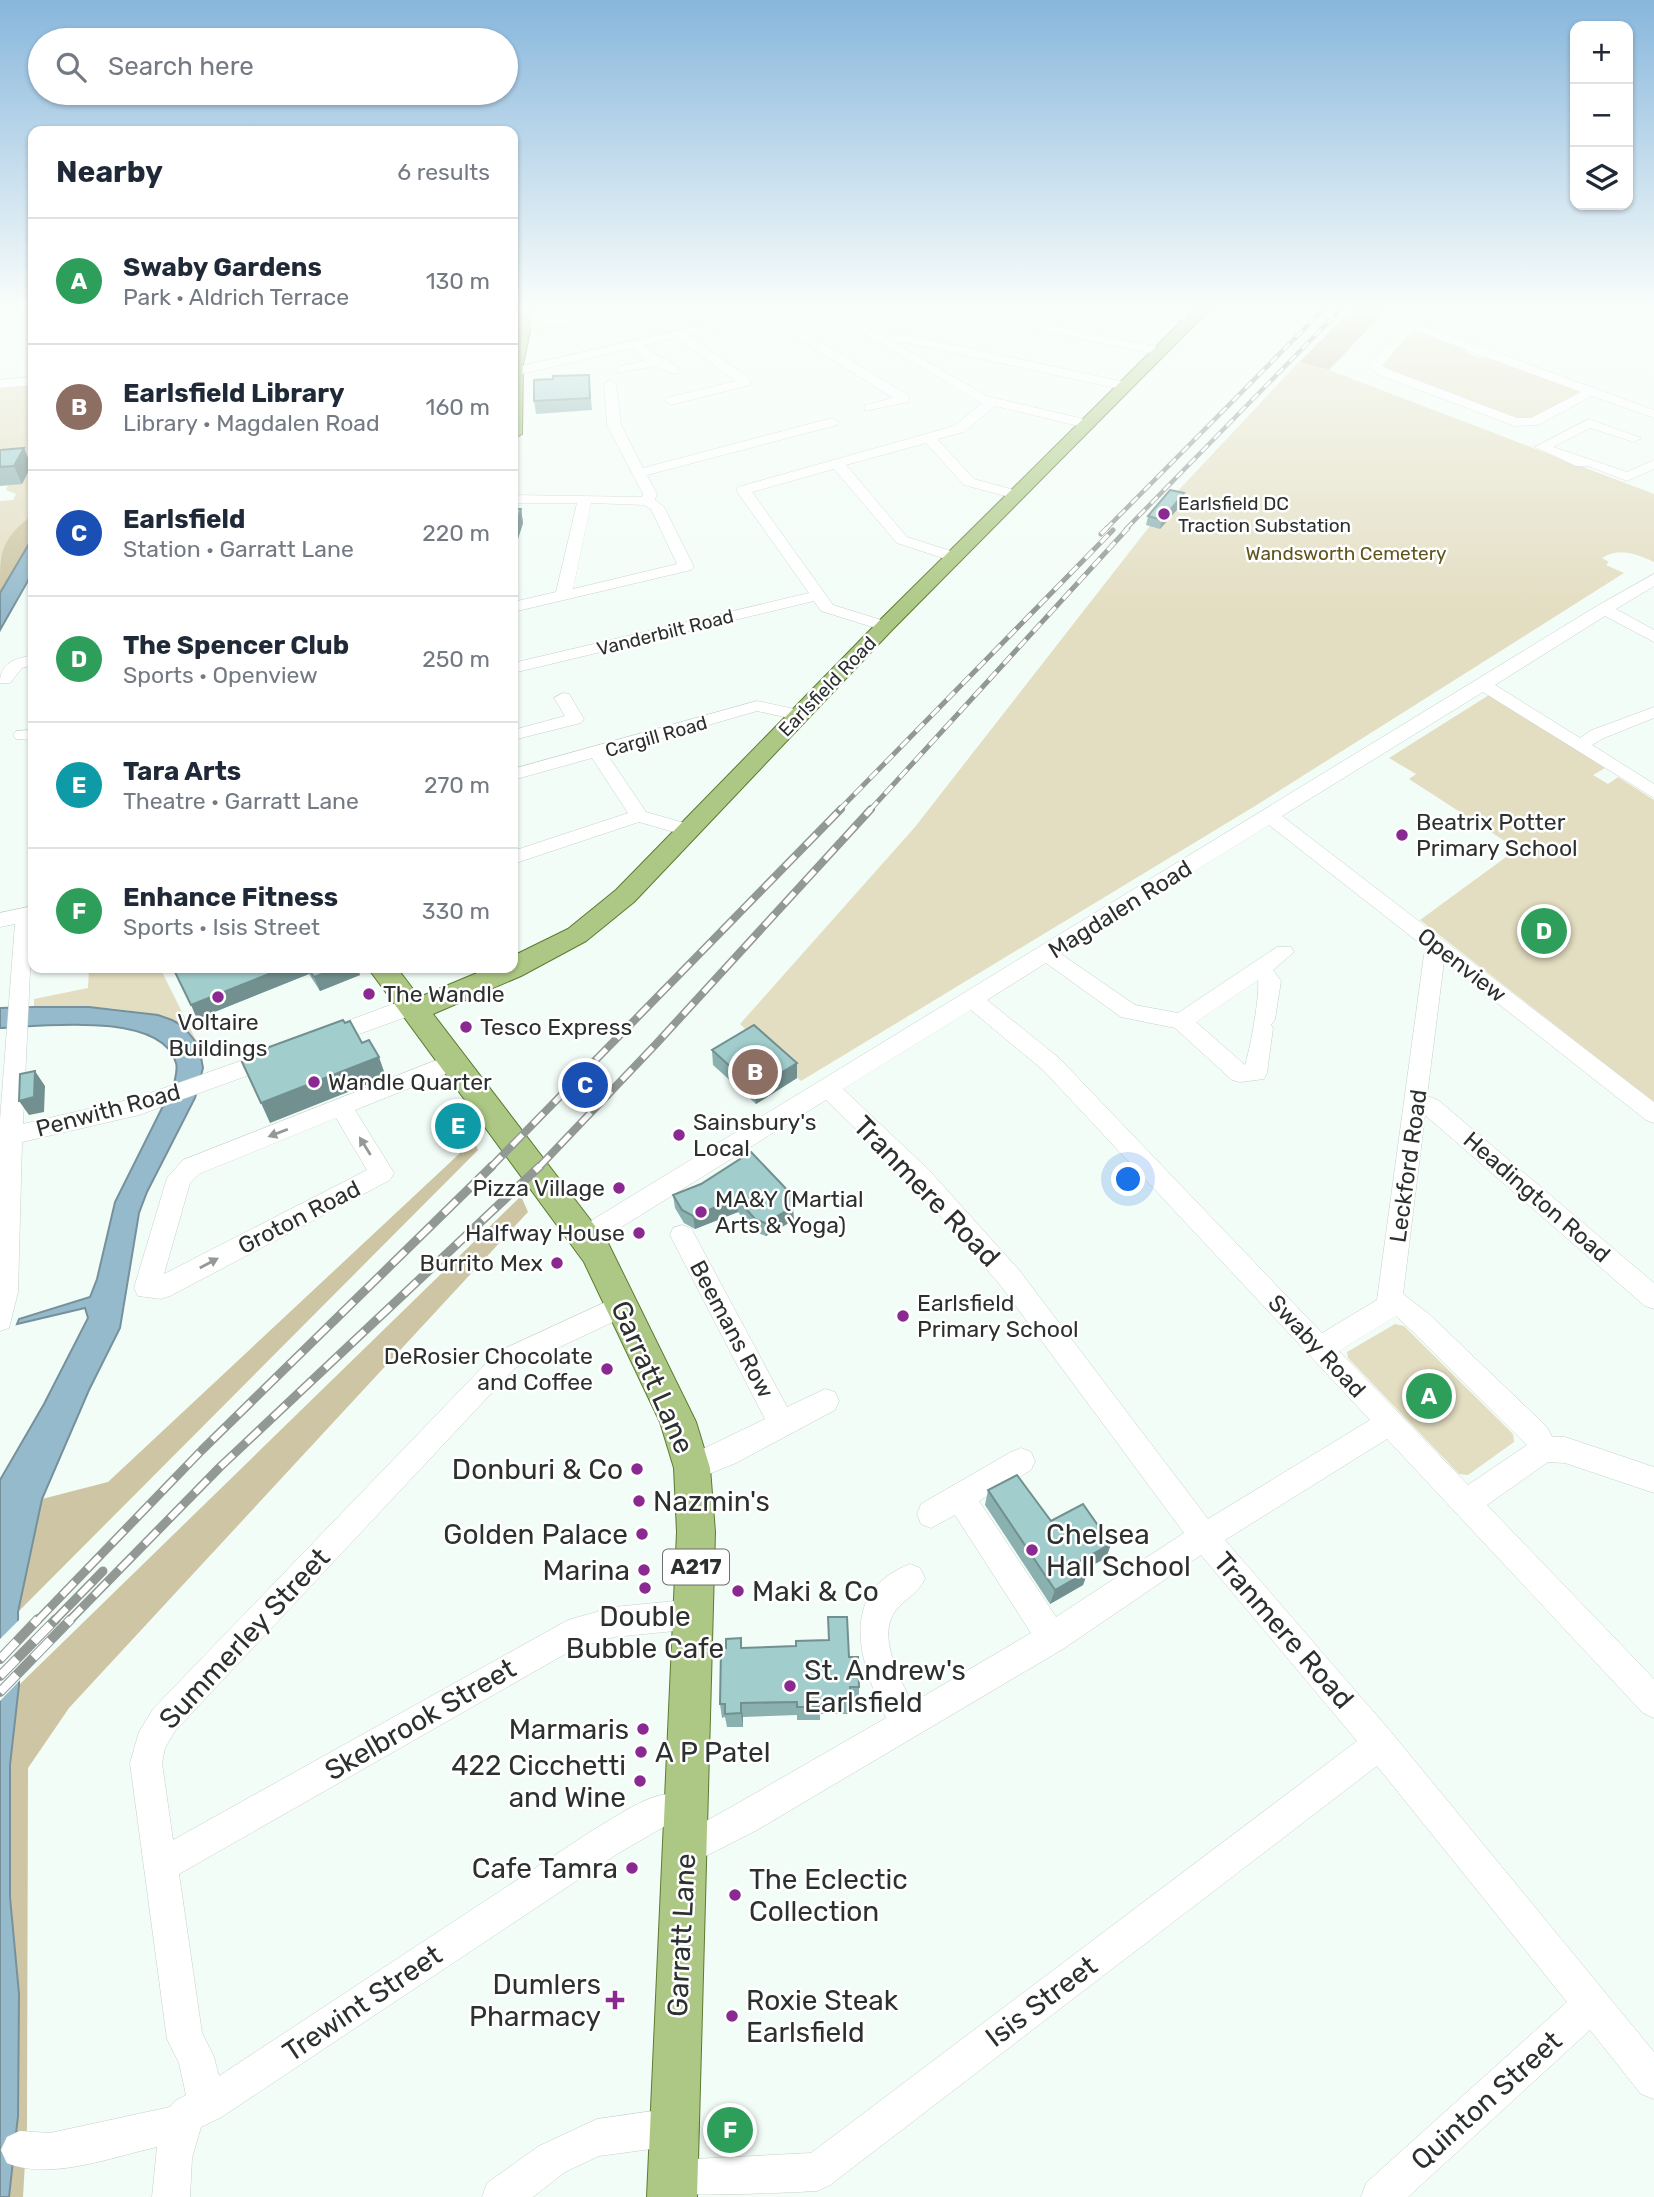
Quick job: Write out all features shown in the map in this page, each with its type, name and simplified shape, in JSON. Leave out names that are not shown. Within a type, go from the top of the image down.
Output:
[{"type":"main road","name":"Earlsfield Road","points":[[518,965],[577,935],[625,896],[885,626],[1100,411]]},
{"type":"main road","name":"Garratt Lane","points":[[386,973],[585,1237],[623,1305],[678,1422],[692,1468],[696,1520],[695,1614],[673,2188]]},
{"type":"main road","name":"Earlsfield Road","points":[[412,1007],[426,1006],[501,973]]},
{"type":"street","points":[[613,411],[614,425],[650,494],[647,501]]},
{"type":"street","points":[[885,626],[838,614],[827,608],[743,492],[746,488],[959,429],[981,411]]},
{"type":"street","points":[[1028,411],[1087,424]]},
{"type":"street","points":[[1481,411],[1507,421],[1534,422],[1555,411]]},
{"type":"street","points":[[640,472],[832,422]]},
{"type":"street","points":[[1589,462],[1639,436],[1589,423],[1542,447],[1581,463],[1589,462],[1630,477],[1654,464]]},
{"type":"street","points":[[929,438],[969,482],[1017,495]]},
{"type":"street","points":[[837,464],[902,540],[955,557]]},
{"type":"street","points":[[518,499],[647,501],[657,507],[686,567],[518,606]]},
{"type":"street","points":[[563,597],[585,499]]},
{"type":"street","name":"Magdalen Road","points":[[585,1237],[1654,579]]},
{"type":"street","name":"Vanderbilt Road","points":[[518,667],[817,596]]},
{"type":"street","points":[[1603,609],[1654,636]]},
{"type":"street","points":[[4,679],[16,664],[28,661]]},
{"type":"street","points":[[1482,684],[1654,792]]},
{"type":"street","points":[[518,734],[584,717],[563,698]]},
{"type":"street","name":"Cargill Road","points":[[518,774],[757,706],[798,715]]},
{"type":"street","points":[[1581,745],[1598,734],[1654,712]]},
{"type":"street","points":[[597,753],[634,804],[638,816]]},
{"type":"street","points":[[518,853],[638,816],[688,830]]},
{"type":"street","name":"Openview","points":[[1270,816],[1654,1114]]},
{"type":"street","points":[[0,920],[28,916]]},
{"type":"street","points":[[0,1320],[5,1292],[5,1137],[11,1039],[20,1006],[23,935],[28,923]]},
{"type":"street","name":"Leckford Road","points":[[1390,1300],[1434,954],[1439,947]]},
{"type":"street","points":[[1181,1021],[1284,952]]},
{"type":"street","points":[[1047,954],[1129,1012],[1181,1021],[1240,1074],[1256,1073],[1270,981],[1260,969]]},
{"type":"street","name":"Swaby Road","points":[[972,999],[1051,1064],[1654,1702]]},
{"type":"street","name":"Penwith Road","points":[[5,1137],[164,1098],[412,1007]]},
{"type":"street","points":[[342,1109],[453,1062]]},
{"type":"street","name":"Tranmere Road","points":[[829,1089],[920,1176],[1010,1278],[1204,1536],[1380,1744],[1654,2081]]},
{"type":"street","name":"Headington Road","points":[[1417,1101],[1430,1106],[1654,1298]]},
{"type":"street","name":"Groton Road","points":[[342,1109],[382,1173],[161,1288],[147,1288],[179,1178],[191,1167],[342,1109]]},
{"type":"street","name":"Beemans Row","points":[[682,1235],[781,1422]]},
{"type":"street","points":[[1320,1348],[1380,1314],[1390,1300],[1402,1306],[1420,1322],[1536,1436],[1544,1450]]},
{"type":"street","name":"Summerley Street","points":[[194,2114],[196,2057],[185,2039],[146,1763],[150,1744],[163,1720],[506,1360],[623,1305]]},
{"type":"street","name":"Beemans Row","points":[[692,1468],[722,1457],[781,1422],[825,1401]]},
{"type":"street","name":"Trewint Street","points":[[20,2150],[50,2152],[194,2114],[605,1842],[664,1809],[686,1826],[700,1842],[745,1818],[1052,1638],[1204,1536],[1389,1423]]},
{"type":"street","points":[[1465,1503],[1544,1450],[1565,1450],[1654,1480]]},
{"type":"street","points":[[931,1514],[1021,1461]]},
{"type":"street","points":[[960,1497],[1052,1638]]},
{"type":"street","points":[[905,1723],[877,1661],[876,1627],[878,1613],[884,1601],[910,1578]]},
{"type":"street","name":"Skelbrook Street","points":[[160,1866],[568,1635],[614,1622],[695,1614]]},
{"type":"street","name":"Isis Street","points":[[673,2188],[817,2172],[1380,1744]]},
{"type":"street","name":"Quinton Street","points":[[1380,2197],[1591,2004]]},
{"type":"street","points":[[170,2197],[173,2158],[194,2114]]},
{"type":"street","points":[[501,2197],[552,2159],[597,2138],[674,2127]]},
{"type":"green space","points":[[0,411],[28,411],[28,545],[0,593],[0,501],[13,500],[16,494],[6,490],[8,485],[0,468]]},
{"type":"green space","name":"Wandsworth Cemetery","points":[[1253,411],[1435,411],[1654,494],[1654,562],[1622,552],[1602,558],[1609,562],[1606,565],[1624,573],[1255,806],[801,1081],[740,1024],[915,827],[1174,495]]},
{"type":"green space","points":[[1491,411],[1547,411],[1530,418],[1513,419]]},
{"type":"green space","points":[[1489,695],[1605,768],[1593,775],[1608,784],[1618,777],[1654,800],[1654,1102],[1420,920],[1517,849],[1409,779],[1416,774],[1389,758]]},
{"type":"green space","points":[[89,973],[162,973],[199,1046],[185,1031],[146,1014],[99,1007],[34,1007],[34,999],[88,988]]},
{"type":"green space","points":[[1395,1324],[1404,1326],[1513,1434],[1514,1442],[1468,1475],[1459,1474],[1348,1358],[1347,1352]]},
{"type":"shaded area","points":[[28,519],[28,545],[0,593],[4,547]]},
{"type":"shaded area","points":[[474,1140],[478,1150],[18,1612],[42,1499],[108,1482]]},
{"type":"shaded area","points":[[521,1196],[528,1212],[69,1708],[28,1768],[27,2127],[23,2197],[9,2197],[18,2116],[19,1994],[10,1897],[10,1765],[19,1685]]},
{"type":"water","points":[[28,545],[28,581],[0,630],[0,593]]},
{"type":"water","points":[[89,1007],[158,1015],[172,1020],[183,1026],[199,1046],[203,1068],[195,1098],[139,1213],[120,1328],[89,1390],[42,1499],[18,1612],[19,1685],[10,1765],[10,1897],[19,1994],[18,2116],[9,2197],[0,2197],[0,1480],[44,1404],[88,1318],[85,1308],[17,1324],[19,1319],[90,1297],[97,1279],[115,1202],[174,1084],[177,1068],[166,1046],[148,1035],[125,1029],[70,1024],[0,1028],[0,1008]]},
{"type":"pier","points":[[22,1617],[23,1677],[0,1701],[0,1639]]},
{"type":"building","points":[[24,448],[14,466],[0,467],[0,450]]},
{"type":"building","points":[[1170,490],[1184,493],[1162,520],[1148,516]]},
{"type":"building","points":[[175,973],[271,973],[191,1005]]},
{"type":"building","points":[[343,1020],[345,1023],[350,1021],[362,1043],[369,1040],[379,1057],[261,1103],[242,1062],[255,1057],[253,1053]]},
{"type":"building","points":[[754,1025],[797,1063],[755,1089],[712,1050]]},
{"type":"building","points":[[35,1071],[34,1097],[19,1101],[20,1074]]},
{"type":"building","points":[[751,1152],[792,1195],[793,1207],[765,1223],[755,1219],[737,1199],[693,1216],[682,1210],[673,1195],[701,1184]]},
{"type":"building","points":[[1017,1475],[1051,1521],[1083,1504],[1111,1544],[1080,1561],[1088,1571],[1055,1590],[988,1490]]},
{"type":"building","name":"St. Andrew's Earlsfield","points":[[828,1617],[847,1617],[849,1657],[858,1657],[859,1687],[850,1687],[851,1700],[820,1701],[820,1707],[797,1707],[797,1702],[741,1703],[741,1713],[725,1714],[725,1704],[720,1704],[721,1648],[726,1648],[726,1639],[741,1638],[741,1648],[796,1646],[796,1641],[829,1640]]},
{"type":"railway","points":[[1106,529],[1223,411]]},
{"type":"railway","points":[[1126,529],[1242,411]]},
{"type":"railway","points":[[870,810],[1128,528]]},
{"type":"railway","points":[[1101,534],[1106,529]]},
{"type":"railway","points":[[839,810],[1113,530]]},
{"type":"railway","points":[[491,1167],[841,809]]},
{"type":"railway","points":[[540,1166],[657,1043],[871,809]]},
{"type":"railway","points":[[69,1621],[220,1467],[540,1166]]},
{"type":"railway","points":[[37,1621],[202,1450],[491,1167]]},
{"type":"railway","points":[[54,1621],[103,1571]]},
{"type":"railway","points":[[0,1659],[38,1619]]},
{"type":"railway","points":[[0,1676],[56,1619]]},
{"type":"railway","points":[[0,1692],[71,1619]]},
{"type":"place","name":"Earlsfield DC Traction Substation","points":[[1164,514]]},
{"type":"place","name":"Beatrix Potter Primary School","points":[[1402,835]]},
{"type":"place","name":"The Spencer Club","points":[[1544,931]]},
{"type":"place","name":"The Wandle","points":[[369,994]]},
{"type":"place","name":"Voltaire Buildings","points":[[218,997]]},
{"type":"place","name":"Tesco Express","points":[[466,1027]]},
{"type":"place","name":"Earlsfield Library","points":[[755,1072]]},
{"type":"place","name":"Wandle Quarter","points":[[314,1082]]},
{"type":"place","name":"Earlsfield","points":[[585,1085]]},
{"type":"place","name":"Tara Arts","points":[[458,1126]]},
{"type":"place","name":"Sainsbury's Local","points":[[679,1135]]},
{"type":"place","name":"Pizza Village","points":[[619,1188]]},
{"type":"place","name":"MA&Y (Martial Arts & Yoga)","points":[[701,1212]]},
{"type":"place","name":"Halfway House","points":[[639,1233]]},
{"type":"place","name":"Burrito Mex","points":[[557,1263]]},
{"type":"place","name":"Earlsfield Primary School","points":[[903,1316]]},
{"type":"place","name":"DeRosier Chocolate and Coffee","points":[[607,1369]]},
{"type":"place","name":"Swaby Gardens","points":[[1429,1396]]},
{"type":"place","name":"Donburi & Co","points":[[637,1469]]},
{"type":"place","name":"Nazmin's","points":[[639,1501]]},
{"type":"place","name":"Golden Palace","points":[[642,1534]]},
{"type":"place","name":"Chelsea Hall School","points":[[1032,1550]]},
{"type":"place","name":"Marina","points":[[644,1570]]},
{"type":"place","name":"Double Bubble Cafe","points":[[645,1588]]},
{"type":"place","name":"Maki & Co","points":[[738,1591]]},
{"type":"place","name":"St. Andrew's Earlsfield","points":[[790,1686]]},
{"type":"place","name":"Marmaris","points":[[643,1729]]},
{"type":"place","name":"A P Patel","points":[[641,1752]]},
{"type":"place","name":"422 Cicchetti and Wine","points":[[640,1781]]},
{"type":"place","name":"Cafe Tamra","points":[[632,1868]]},
{"type":"place","name":"The Eclectic Collection","points":[[735,1895]]},
{"type":"place","name":"Dumlers Pharmacy","points":[[615,2000]]},
{"type":"place","name":"Roxie Steak Earlsfield","points":[[732,2016]]},
{"type":"place","name":"Enhance Fitness","points":[[730,2130]]}]
